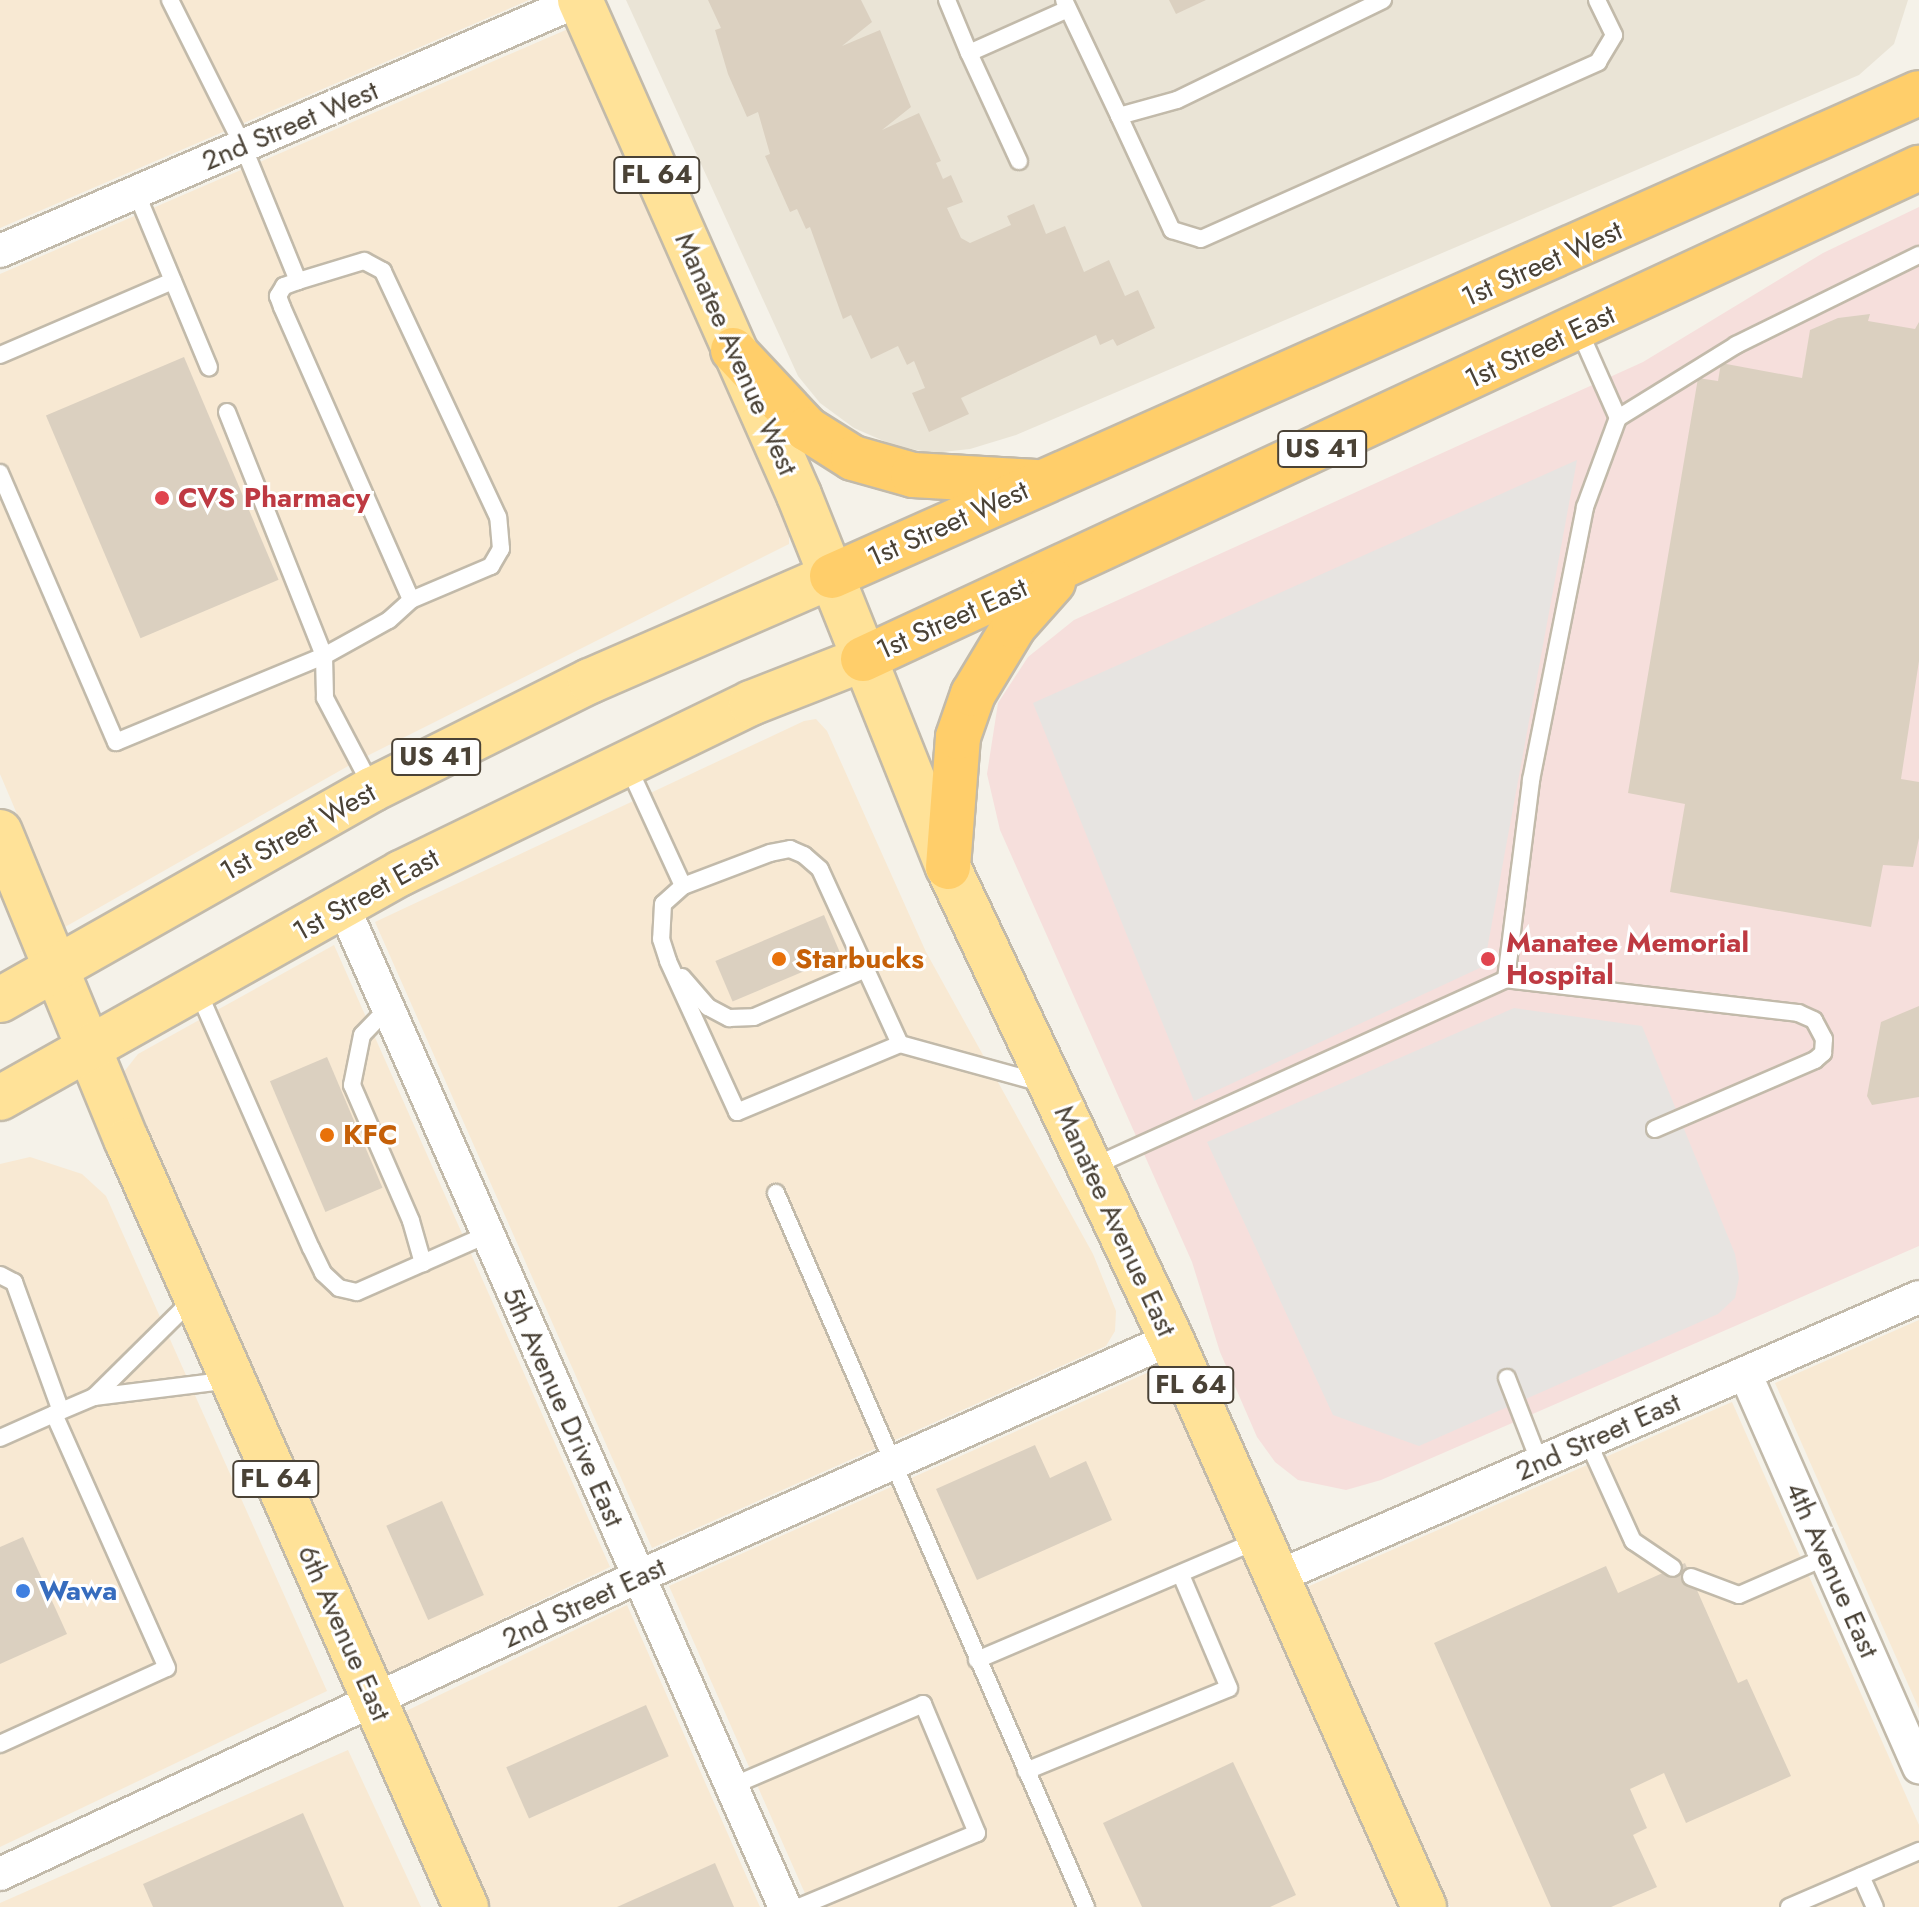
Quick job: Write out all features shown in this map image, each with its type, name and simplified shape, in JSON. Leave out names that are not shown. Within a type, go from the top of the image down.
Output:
[{"type":"highway","name":"1st Street West","points":[[832,576],[1915,86]]},
{"type":"highway","name":"1st Street East","points":[[863,659],[1065,569],[1919,168]]},
{"type":"highway","points":[[733,350],[807,429],[853,458],[913,475],[1042,482]]},
{"type":"highway","points":[[948,867],[958,737],[978,682],[1014,626],[1065,569]]},
{"type":"main road","name":"Manatee Avenue West","points":[[580,0],[832,576]]},
{"type":"main road","name":"Manatee Avenue East","points":[[832,576],[948,867],[1171,1339],[1424,1907]]},
{"type":"main road","name":"1st Street West","points":[[0,1000],[373,789],[590,681],[832,576]]},
{"type":"main road","name":"1st Street East","points":[[0,1098],[343,906],[626,762],[863,659]]},
{"type":"main road","name":"FL 64","points":[[0,832],[88,1050]]},
{"type":"main road","name":"6th Avenue East","points":[[88,1050],[466,1907]]},
{"type":"street","name":"2nd Street West","points":[[0,251],[580,0]]},
{"type":"street","name":"5th Avenue Drive East","points":[[343,906],[785,1907]]},
{"type":"street","name":"2nd Street East","points":[[1269,1558],[1540,1463],[1919,1297]]},
{"type":"street","name":"2nd Street East","points":[[0,1874],[374,1703],[640,1576],[1171,1339]]},
{"type":"street","name":"4th Avenue East","points":[[1745,1373],[1919,1767]]},
{"type":"lane","points":[[170,0],[243,146],[298,281]]},
{"type":"lane","points":[[947,0],[1019,161]]},
{"type":"lane","points":[[1119,116],[1177,100],[1383,0]]},
{"type":"lane","points":[[969,53],[1066,5],[1172,230],[1201,239],[1598,62],[1614,35],[1597,0]]},
{"type":"lane","points":[[136,192],[209,367]]},
{"type":"lane","points":[[1506,979],[1549,677],[1585,507],[1618,418],[1736,345],[1919,255]]},
{"type":"lane","points":[[0,473],[116,742],[324,656],[389,620],[411,600],[491,566],[501,549],[498,517],[383,271],[364,261],[284,286],[278,296],[411,600]]},
{"type":"lane","points":[[0,355],[173,281]]},
{"type":"lane","points":[[1579,330],[1618,418]]},
{"type":"lane","points":[[227,412],[324,656],[325,698],[373,789]]},
{"type":"lane","points":[[626,762],[683,886]]},
{"type":"lane","points":[[900,1044],[820,869],[804,855],[790,849],[770,853],[683,886],[663,904],[661,939],[668,961],[737,1112],[900,1044],[1051,1086]]},
{"type":"lane","points":[[668,961],[708,1007],[729,1018],[754,1017],[866,969]]},
{"type":"lane","points":[[1090,1168],[1506,979],[1798,1013],[1820,1028],[1825,1047],[1815,1060],[1655,1129]]},
{"type":"lane","points":[[198,989],[323,1273],[339,1288],[357,1292],[486,1235]]},
{"type":"lane","points":[[388,1008],[362,1035],[352,1085],[411,1221],[423,1263]]},
{"type":"lane","points":[[776,1193],[891,1464],[1086,1907]]},
{"type":"lane","points":[[0,1275],[14,1282],[58,1413],[167,1668],[0,1744]]},
{"type":"lane","points":[[94,1397],[195,1297]]},
{"type":"lane","points":[[1507,1378],[1540,1463]]},
{"type":"lane","points":[[0,1438],[94,1397],[233,1380]]},
{"type":"lane","points":[[1588,1442],[1633,1541],[1673,1568]]},
{"type":"lane","points":[[1691,1577],[1739,1595],[1826,1557]]},
{"type":"lane","points":[[977,1660],[1181,1575],[1269,1558]]},
{"type":"lane","points":[[1026,1771],[1229,1688],[1181,1575]]},
{"type":"lane","points":[[732,1786],[923,1704],[977,1833],[799,1907]]},
{"type":"lane","points":[[1789,1907],[1919,1851]]},
{"type":"lane","points":[[1861,1876],[1875,1907]]},
{"type":"shaded area","points":[[0,0],[529,0],[0,228]]},
{"type":"shaded area","points":[[626,0],[1908,0],[1894,44],[1859,75],[1016,435],[970,449],[933,453],[895,446],[854,428],[820,403],[798,376]]},
{"type":"shaded area","points":[[568,29],[789,530],[789,544],[357,761],[65,927],[0,774],[0,274]]},
{"type":"shaded area","name":"Manatee Memorial Hospital","points":[[1919,207],[1919,1246],[1381,1480],[1346,1490],[1298,1480],[1275,1462],[1257,1437],[1220,1352],[1192,1262],[1000,830],[987,774],[998,703],[1028,657],[1074,620],[1643,362],[1823,253]]},
{"type":"shaded area","points":[[1577,460],[1484,966],[1194,1101],[1033,703]]},
{"type":"shaded area","points":[[816,719],[827,731],[926,952],[1093,1254],[1116,1311],[1115,1331],[1106,1346],[652,1548],[375,922],[804,721]]},
{"type":"shaded area","points":[[334,945],[610,1567],[387,1674],[123,1073],[138,1054]]},
{"type":"shaded area","points":[[1514,1008],[1642,1026],[1735,1254],[1739,1278],[1735,1298],[1718,1314],[1419,1446],[1333,1415],[1207,1142]]},
{"type":"shaded area","points":[[30,1157],[82,1174],[106,1196],[327,1691],[0,1847],[0,1164]]},
{"type":"shaded area","points":[[1919,1320],[1919,1709],[1775,1383]]},
{"type":"shaded area","points":[[1158,1368],[1398,1907],[811,1907],[669,1586]]},
{"type":"shaded area","points":[[1732,1402],[1919,1825],[1919,1907],[1450,1907],[1307,1587]]},
{"type":"shaded area","points":[[627,1605],[760,1907],[491,1907],[404,1712]]},
{"type":"shaded area","points":[[348,1750],[421,1907],[0,1907],[0,1903]]},
{"type":"building","points":[[708,0],[861,0],[872,22],[842,46],[880,30],[911,107],[882,130],[919,113],[941,161],[936,163],[943,179],[951,175],[963,202],[947,208],[961,238],[970,243],[1011,225],[1007,216],[1034,204],[1046,234],[1065,226],[1084,272],[1109,260],[1125,296],[1138,290],[1155,328],[1117,346],[1113,339],[1100,345],[1096,335],[961,398],[969,414],[929,432],[912,393],[925,388],[914,361],[907,365],[898,346],[871,359],[851,315],[843,319],[810,227],[806,229],[797,209],[790,212],[765,156],[770,154],[758,112],[747,117],[728,74],[715,30],[721,28]]},
{"type":"building","points":[[1169,0],[1206,0],[1176,14]]},
{"type":"building","points":[[1870,314],[1868,321],[1915,329],[1919,322],[1919,661],[1901,779],[1919,782],[1919,838],[1913,867],[1883,865],[1871,927],[1670,892],[1685,804],[1628,793],[1698,378],[1718,381],[1721,363],[1802,378],[1810,330],[1838,318]]},
{"type":"building","name":"CVS Pharmacy","points":[[184,357],[279,580],[140,638],[46,416]]},
{"type":"building","name":"Starbucks","points":[[824,915],[841,956],[733,1002],[715,961]]},
{"type":"building","points":[[1919,1006],[1919,1097],[1872,1105],[1867,1096],[1881,1022]]},
{"type":"building","name":"KFC","points":[[327,1057],[382,1188],[325,1212],[270,1081]]},
{"type":"building","points":[[1035,1445],[1050,1478],[1086,1461],[1112,1520],[977,1580],[936,1489]]},
{"type":"building","points":[[442,1501],[484,1595],[428,1620],[386,1526]]},
{"type":"building","name":"Wawa","points":[[23,1537],[67,1634],[0,1664],[0,1547]]},
{"type":"building","points":[[1685,1563],[1738,1683],[1747,1679],[1791,1776],[1686,1823],[1664,1773],[1630,1789],[1647,1828],[1633,1835],[1657,1887],[1611,1907],[1551,1907],[1434,1643],[1606,1566],[1618,1593]]},
{"type":"building","points":[[646,1705],[669,1756],[529,1818],[506,1767]]},
{"type":"building","points":[[1233,1762],[1296,1895],[1270,1907],[1142,1907],[1103,1823]]},
{"type":"building","points":[[303,1813],[344,1907],[153,1907],[143,1884]]},
{"type":"building","points":[[715,1863],[734,1907],[617,1907]]},
{"type":"place","name":"CVS Pharmacy","points":[[162,498]]},
{"type":"place","name":"Starbucks","points":[[779,959]]},
{"type":"place","name":"Manatee Memorial Hospital","points":[[1488,959]]},
{"type":"place","name":"KFC","points":[[327,1135]]},
{"type":"place","name":"Wawa","points":[[23,1591]]}]
